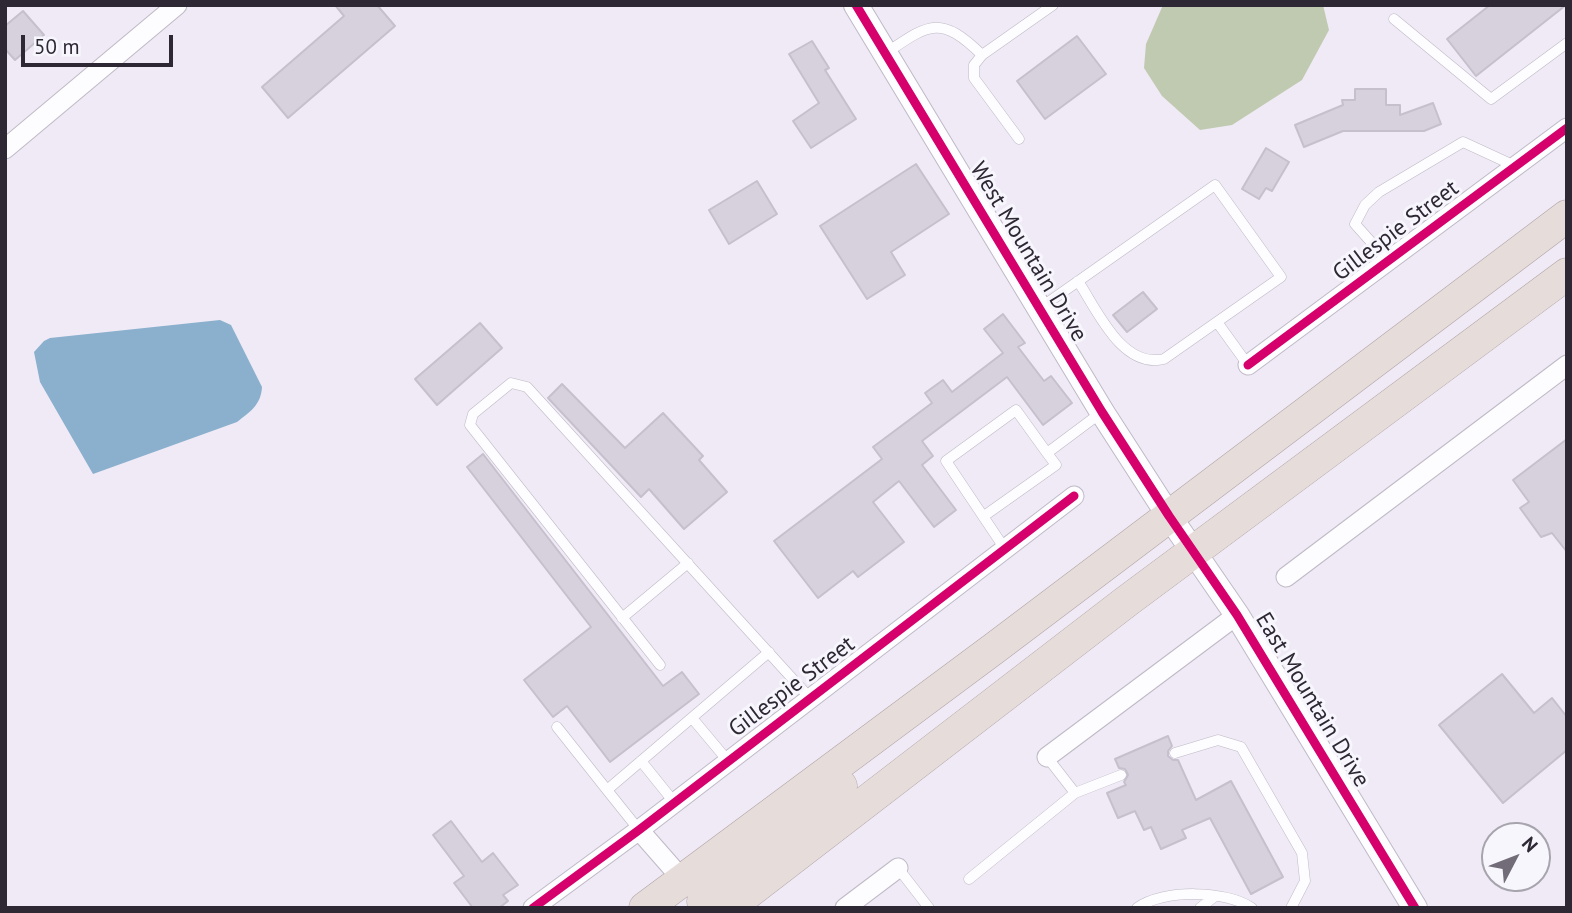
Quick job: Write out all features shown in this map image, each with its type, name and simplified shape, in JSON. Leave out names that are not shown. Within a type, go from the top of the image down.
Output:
[{"type":"highway","points":[[645,908],[1567,216]]},
{"type":"highway","points":[[728,908],[1193,551],[1567,274]]},
{"type":"highway","points":[[704,908],[703,901],[709,892],[886,749],[947,695],[981,658]]},
{"type":"street","points":[[5,149],[177,5]]},
{"type":"street","name":"West Mountain Drive","points":[[856,5],[1102,412],[1170,516]]},
{"type":"street","name":"Gillespie Street","points":[[1248,365],[1567,128]]},
{"type":"street","points":[[1286,577],[1567,365]]},
{"type":"street","name":"Gillespie Street","points":[[533,908],[639,830],[1074,496]]},
{"type":"street","name":"East Mountain Drive","points":[[1170,516],[1237,615],[1415,908]]},
{"type":"street","points":[[1047,757],[1237,615]]},
{"type":"street","points":[[639,830],[682,879]]},
{"type":"street","points":[[845,908],[898,868]]},
{"type":"lane","points":[[1018,139],[974,78],[974,65],[982,55],[1054,5]]},
{"type":"lane","points":[[1394,19],[1491,99],[1567,43]]},
{"type":"lane","points":[[885,53],[920,29],[936,27],[957,34],[982,55]]},
{"type":"lane","points":[[1388,261],[1355,224],[1365,205],[1380,192],[1463,142],[1516,167]]},
{"type":"lane","points":[[1039,308],[1215,185],[1281,277],[1164,359],[1151,362],[1137,357],[1118,342],[1078,281]]},
{"type":"lane","points":[[1217,321],[1248,365]]},
{"type":"lane","points":[[660,665],[470,425],[473,414],[511,383],[527,387],[810,698]]},
{"type":"lane","points":[[984,516],[1056,465],[1016,410],[946,461],[1005,549]]},
{"type":"lane","points":[[1047,453],[1102,412]]},
{"type":"lane","points":[[622,618],[688,563]]},
{"type":"lane","points":[[607,790],[769,652]]},
{"type":"lane","points":[[692,718],[728,761]]},
{"type":"lane","points":[[557,727],[639,830]]},
{"type":"lane","points":[[1175,753],[1218,740],[1241,747],[1302,853],[1305,881],[1291,908]]},
{"type":"lane","points":[[1047,757],[1074,793]]},
{"type":"lane","points":[[641,761],[674,802]]},
{"type":"lane","points":[[969,879],[1074,793],[1121,775]]},
{"type":"lane","points":[[898,868],[929,908]]},
{"type":"lane","points":[[1138,908],[1147,901],[1182,893],[1241,900],[1252,908]]},
{"type":"lane","points":[[1200,908],[1214,897]]},
{"type":"green space","points":[[1163,5],[1323,5],[1329,30],[1302,80],[1232,125],[1200,130],[1162,96],[1144,68],[1146,44]]},
{"type":"water","points":[[220,320],[231,325],[262,387],[260,399],[254,407],[237,422],[93,474],[40,382],[34,352],[50,338]]},
{"type":"building","points":[[335,5],[377,5],[395,26],[288,118],[262,87],[344,16]]},
{"type":"building","points":[[1490,5],[1566,5],[1476,76],[1447,39]]},
{"type":"building","points":[[23,11],[44,35],[15,60],[5,49],[5,26]]},
{"type":"building","points":[[1077,36],[1106,74],[1045,119],[1017,81]]},
{"type":"building","points":[[812,41],[829,68],[825,70],[856,119],[811,148],[793,121],[819,103],[789,54]]},
{"type":"building","points":[[1355,89],[1386,89],[1386,105],[1400,105],[1400,115],[1433,103],[1441,124],[1424,131],[1343,131],[1304,147],[1295,125],[1343,105],[1342,100],[1355,100]]},
{"type":"building","points":[[1266,148],[1289,162],[1272,191],[1266,188],[1259,199],[1242,189]]},
{"type":"building","points":[[916,164],[949,214],[891,252],[905,275],[867,299],[820,226]]},
{"type":"building","points":[[757,181],[777,214],[729,244],[709,210]]},
{"type":"building","points":[[1143,292],[1157,309],[1127,332],[1113,315]]},
{"type":"building","points":[[1003,314],[1025,343],[1018,347],[1044,381],[1051,376],[1072,403],[1043,425],[1007,377],[922,441],[933,456],[922,465],[956,510],[934,527],[899,481],[873,502],[904,542],[858,577],[853,571],[818,598],[774,541],[882,459],[873,447],[932,403],[925,393],[943,380],[952,392],[1003,353],[984,329]]},
{"type":"building","points":[[480,323],[502,348],[437,405],[415,379]]},
{"type":"building","points":[[562,384],[625,448],[663,413],[703,456],[699,460],[727,492],[684,529],[649,489],[641,497],[548,398]]},
{"type":"building","points":[[1567,439],[1567,552],[1552,533],[1541,537],[1520,508],[1529,502],[1513,480]]},
{"type":"building","points":[[483,454],[663,686],[682,672],[699,694],[610,762],[567,706],[553,717],[524,680],[591,627],[467,467]]},
{"type":"building","points":[[1502,674],[1534,713],[1552,698],[1567,717],[1567,750],[1503,803],[1439,725]]},
{"type":"building","points":[[1168,736],[1172,746],[1168,756],[1178,760],[1196,800],[1231,781],[1283,877],[1251,894],[1210,818],[1182,830],[1186,838],[1161,849],[1151,827],[1144,830],[1135,811],[1118,818],[1107,793],[1126,785],[1124,782],[1128,775],[1125,769],[1119,768],[1115,759]]},
{"type":"building","points":[[451,821],[482,862],[493,853],[518,885],[503,895],[508,901],[499,908],[473,908],[454,883],[464,876],[433,835]]},
{"type":"cycle path","points":[[856,5],[1102,412],[1237,615],[1415,908]]},
{"type":"cycle path","points":[[1248,365],[1567,128]]},
{"type":"cycle path","points":[[533,908],[639,830],[1074,496]]}]
